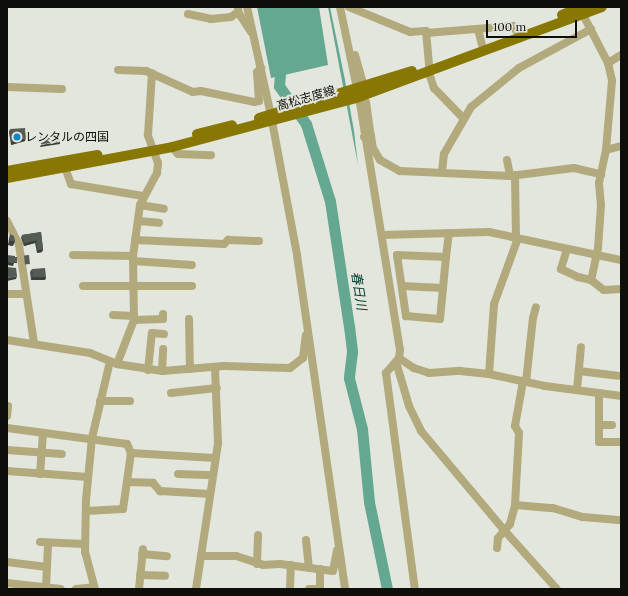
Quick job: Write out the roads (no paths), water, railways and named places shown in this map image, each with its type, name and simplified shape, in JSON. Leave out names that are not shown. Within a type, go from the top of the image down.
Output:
[{"type":"main road","name":"高松志度線","points":[[430,68],[482,45],[581,9],[602,7]]},
{"type":"main road","name":"高松志度線","points":[[7,171],[153,148],[172,147],[359,92],[430,68],[581,9]]},
{"type":"main road","name":"高松志度線","points":[[7,178],[153,148],[273,117]]},
{"type":"street","points":[[247,7],[273,117],[290,209],[345,589]]},
{"type":"street","points":[[340,7],[367,136],[382,235],[397,360],[410,406],[421,431],[504,530],[557,589]]},
{"type":"street","points":[[349,7],[410,32],[426,31],[426,33],[513,26],[517,32]]},
{"type":"street","points":[[581,9],[608,63],[612,81],[606,150],[601,174],[601,205],[596,255],[591,280]]},
{"type":"street","points":[[188,14],[211,19],[231,17],[238,10],[254,35]]},
{"type":"street","points":[[478,29],[482,45]]},
{"type":"street","points":[[442,172],[444,154],[471,107],[519,68],[592,29]]},
{"type":"street","points":[[426,33],[434,88],[464,119]]},
{"type":"street","points":[[608,63],[621,55]]},
{"type":"street","points":[[118,70],[152,73],[193,92],[201,91],[254,102],[259,101],[257,72],[261,68]]},
{"type":"street","points":[[76,589],[94,588],[86,560],[85,544],[88,477],[92,438],[100,401],[113,362],[134,318],[133,259],[140,205],[143,196],[157,173],[153,148],[148,134],[152,73]]},
{"type":"street","points":[[7,88],[62,89]]},
{"type":"street","points":[[367,136],[380,160],[400,171],[512,176],[574,168],[601,174]]},
{"type":"street","points":[[606,150],[621,146]]},
{"type":"street","points":[[172,147],[178,154],[212,155]]},
{"type":"street","points":[[489,374],[494,304],[517,238],[512,176],[507,160]]},
{"type":"street","points":[[67,173],[71,184],[143,196]]},
{"type":"street","points":[[140,205],[164,209]]},
{"type":"street","points":[[7,221],[11,236],[18,245],[34,343]]},
{"type":"street","points":[[138,221],[159,223]]},
{"type":"street","points":[[382,235],[489,232],[621,260]]},
{"type":"street","points":[[446,257],[397,255],[406,316],[440,318],[449,233]]},
{"type":"street","points":[[135,240],[224,244],[228,240],[260,241]]},
{"type":"street","points":[[567,249],[561,269],[578,277],[591,280],[604,290],[621,289]]},
{"type":"street","points":[[73,255],[192,265]]},
{"type":"street","points":[[83,286],[192,286]]},
{"type":"street","points":[[402,286],[443,288]]},
{"type":"street","points":[[7,294],[26,294]]},
{"type":"street","points":[[497,548],[498,538],[510,524],[515,505],[519,433],[515,426],[524,382],[533,318],[536,307]]},
{"type":"street","points":[[113,314],[134,318],[163,319],[163,314]]},
{"type":"street","points":[[189,318],[186,340],[190,369]]},
{"type":"street","points":[[7,340],[34,343],[90,353],[113,362],[148,370],[162,371],[215,367],[290,368],[303,358],[307,322]]},
{"type":"street","points":[[148,370],[152,333],[164,334]]},
{"type":"street","points":[[577,389],[582,347]]},
{"type":"street","points":[[162,371],[163,349]]},
{"type":"street","points":[[397,360],[429,373],[460,371],[489,374],[524,382],[621,396]]},
{"type":"street","points":[[397,360],[386,373],[415,589]]},
{"type":"street","points":[[196,589],[216,458],[219,415],[215,367]]},
{"type":"street","points":[[579,371],[618,376]]},
{"type":"street","points":[[171,393],[217,388]]},
{"type":"street","points":[[599,393],[599,442],[621,442]]},
{"type":"street","points":[[100,401],[130,401]]},
{"type":"street","points":[[7,416],[8,406]]},
{"type":"street","points":[[599,425],[612,425]]},
{"type":"street","points":[[7,428],[43,434],[92,438],[127,444],[131,453],[123,509],[86,511]]},
{"type":"street","points":[[40,474],[40,452],[43,434]]},
{"type":"street","points":[[7,450],[62,454]]},
{"type":"street","points":[[131,453],[216,458]]},
{"type":"street","points":[[7,471],[88,477]]},
{"type":"street","points":[[178,474],[213,475]]},
{"type":"street","points":[[128,482],[153,484],[160,491],[210,494]]},
{"type":"street","points":[[515,505],[554,508],[583,517],[621,520]]},
{"type":"street","points":[[257,564],[258,535]]},
{"type":"street","points":[[306,540],[309,568]]},
{"type":"street","points":[[201,556],[236,556],[257,564],[291,565],[333,571],[338,540]]},
{"type":"street","points":[[40,542],[85,544]]},
{"type":"street","points":[[46,587],[48,546]]},
{"type":"street","points":[[139,589],[143,552],[167,556]]},
{"type":"street","points":[[7,562],[47,567]]},
{"type":"street","points":[[290,589],[291,565]]},
{"type":"street","points":[[320,569],[320,589]]},
{"type":"street","points":[[140,575],[165,576]]},
{"type":"street","points":[[7,583],[25,587],[61,589]]},
{"type":"street","points":[[309,589],[316,589]]},
{"type":"waterway","name":"春日川","points":[[281,63],[279,86],[306,124],[330,201],[352,352],[349,378],[362,429],[369,502],[387,589]]},
{"type":"place","name":"レンタルの四国","points":[[17,137]]}]
